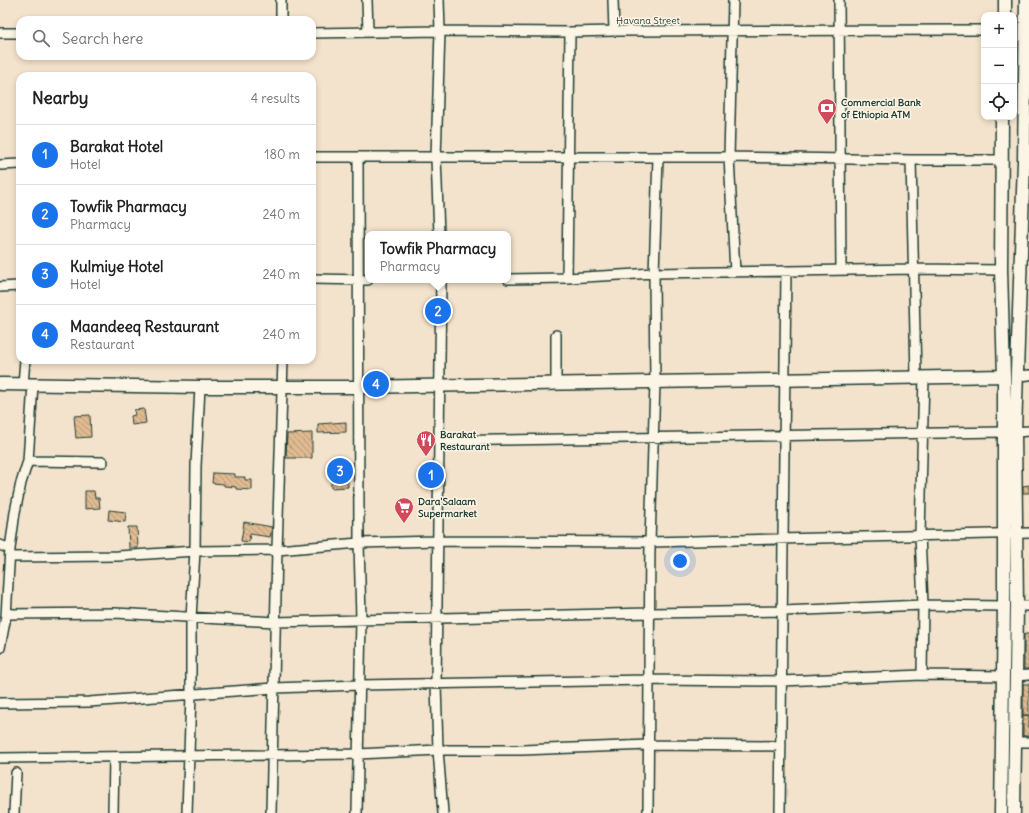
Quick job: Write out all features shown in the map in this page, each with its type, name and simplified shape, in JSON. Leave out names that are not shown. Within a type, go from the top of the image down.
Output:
[{"type":"main road","points":[[1005,0],[1005,12]]},
{"type":"main road","points":[[1014,813],[1016,676],[1023,606],[1016,533],[1015,432],[1017,376],[1025,272],[1028,29],[1026,0]]},
{"type":"main road","points":[[1001,813],[1004,606],[1004,376],[1001,270],[1002,120]]},
{"type":"main road","points":[[1001,270],[1025,272]]},
{"type":"main road","points":[[0,384],[200,387],[359,387],[1004,376]]},
{"type":"street","points":[[281,0],[281,16]]},
{"type":"street","points":[[367,0],[368,32]]},
{"type":"street","points":[[439,0],[440,31],[436,158],[439,231]]},
{"type":"street","points":[[613,0],[614,31]]},
{"type":"street","points":[[733,0],[729,157],[735,272]]},
{"type":"street","points":[[840,0],[841,270]]},
{"type":"street","name":"Havana Street","points":[[316,33],[440,31],[570,32],[981,30]]},
{"type":"street","points":[[567,278],[570,32]]},
{"type":"street","points":[[0,33],[16,33]]},
{"type":"street","points":[[316,157],[729,157],[1001,160]]},
{"type":"street","points":[[357,813],[361,619],[359,543],[358,158]]},
{"type":"street","points":[[648,813],[650,542],[655,383],[654,273],[658,158]]},
{"type":"street","points":[[911,160],[914,269],[922,433],[920,534],[923,606],[922,675]]},
{"type":"street","points":[[0,165],[16,164]]},
{"type":"street","points":[[511,279],[567,278],[654,273],[914,269],[1001,270]]},
{"type":"street","points":[[780,813],[786,271]]},
{"type":"street","points":[[316,279],[365,280]]},
{"type":"street","points":[[441,283],[436,684],[438,750],[443,813]]},
{"type":"street","points":[[0,287],[16,286]]},
{"type":"street","points":[[556,335],[556,384]]},
{"type":"street","points":[[0,648],[6,614],[10,553],[15,512],[21,483],[28,461],[28,384],[25,364]]},
{"type":"street","points":[[271,813],[283,364]]},
{"type":"street","points":[[1017,376],[1029,375]]},
{"type":"street","points":[[187,813],[191,695],[191,618],[195,551],[196,466],[200,387]]},
{"type":"street","points":[[1015,432],[1029,431]]},
{"type":"street","points":[[438,441],[1003,432]]},
{"type":"street","points":[[28,461],[103,462]]},
{"type":"street","points":[[0,545],[10,553],[118,556],[195,551],[277,550],[359,543],[438,541],[650,542],[920,534],[1029,533]]},
{"type":"street","points":[[6,614],[115,612],[191,618],[275,622],[650,612],[782,611],[923,606],[1004,606]]},
{"type":"street","points":[[0,703],[89,702],[274,688],[360,685],[650,680],[782,681],[922,675],[1003,676]]},
{"type":"street","points":[[1016,676],[1029,675]]},
{"type":"street","points":[[1015,742],[1029,742]]},
{"type":"street","points":[[0,758],[358,754],[438,750],[522,750],[649,745],[781,746]]},
{"type":"street","points":[[113,813],[114,757]]},
{"type":"street","points":[[14,813],[16,773]]},
{"type":"building","points":[[144,409],[146,423],[132,425],[131,416],[135,415],[134,410]]},
{"type":"building","points":[[90,415],[91,437],[76,438],[74,416]]},
{"type":"building","points":[[346,422],[346,432],[318,433],[318,424]]},
{"type":"building","points":[[312,433],[312,458],[286,458],[287,434]]},
{"type":"building","points":[[331,460],[347,460],[348,487],[331,488]]},
{"type":"building","points":[[213,473],[235,474],[235,477],[245,477],[245,480],[252,480],[252,490],[236,489],[236,487],[224,486],[224,484],[212,483]]},
{"type":"building","points":[[1029,485],[1029,493],[1023,493],[1023,486]]},
{"type":"building","points":[[85,491],[94,491],[95,498],[99,498],[100,508],[85,509]]},
{"type":"building","points":[[109,510],[126,512],[125,522],[108,520]]},
{"type":"building","points":[[244,522],[272,527],[270,537],[250,534],[249,542],[241,541]]},
{"type":"building","points":[[128,527],[137,527],[138,548],[129,548]]},
{"type":"building","points":[[1024,634],[1029,634],[1029,669],[1024,669]]},
{"type":"building","points":[[1023,684],[1029,684],[1029,715],[1023,715]]},
{"type":"building","points":[[1023,715],[1029,716],[1029,736],[1023,736]]},
{"type":"place","name":"Commercial Bank of Ethiopia ATM","points":[[827,125]]},
{"type":"place","name":"Towfik Pharmacy","points":[[438,311]]},
{"type":"place","name":"Maandeeq Restaurant","points":[[376,384]]},
{"type":"place","name":"Barakat Restaurant","points":[[426,457]]},
{"type":"place","name":"Kulmiye Hotel","points":[[340,471]]},
{"type":"place","name":"Barakat Hotel","points":[[431,475]]},
{"type":"place","name":"Dara'Salaam Supermarket","points":[[404,524]]}]
